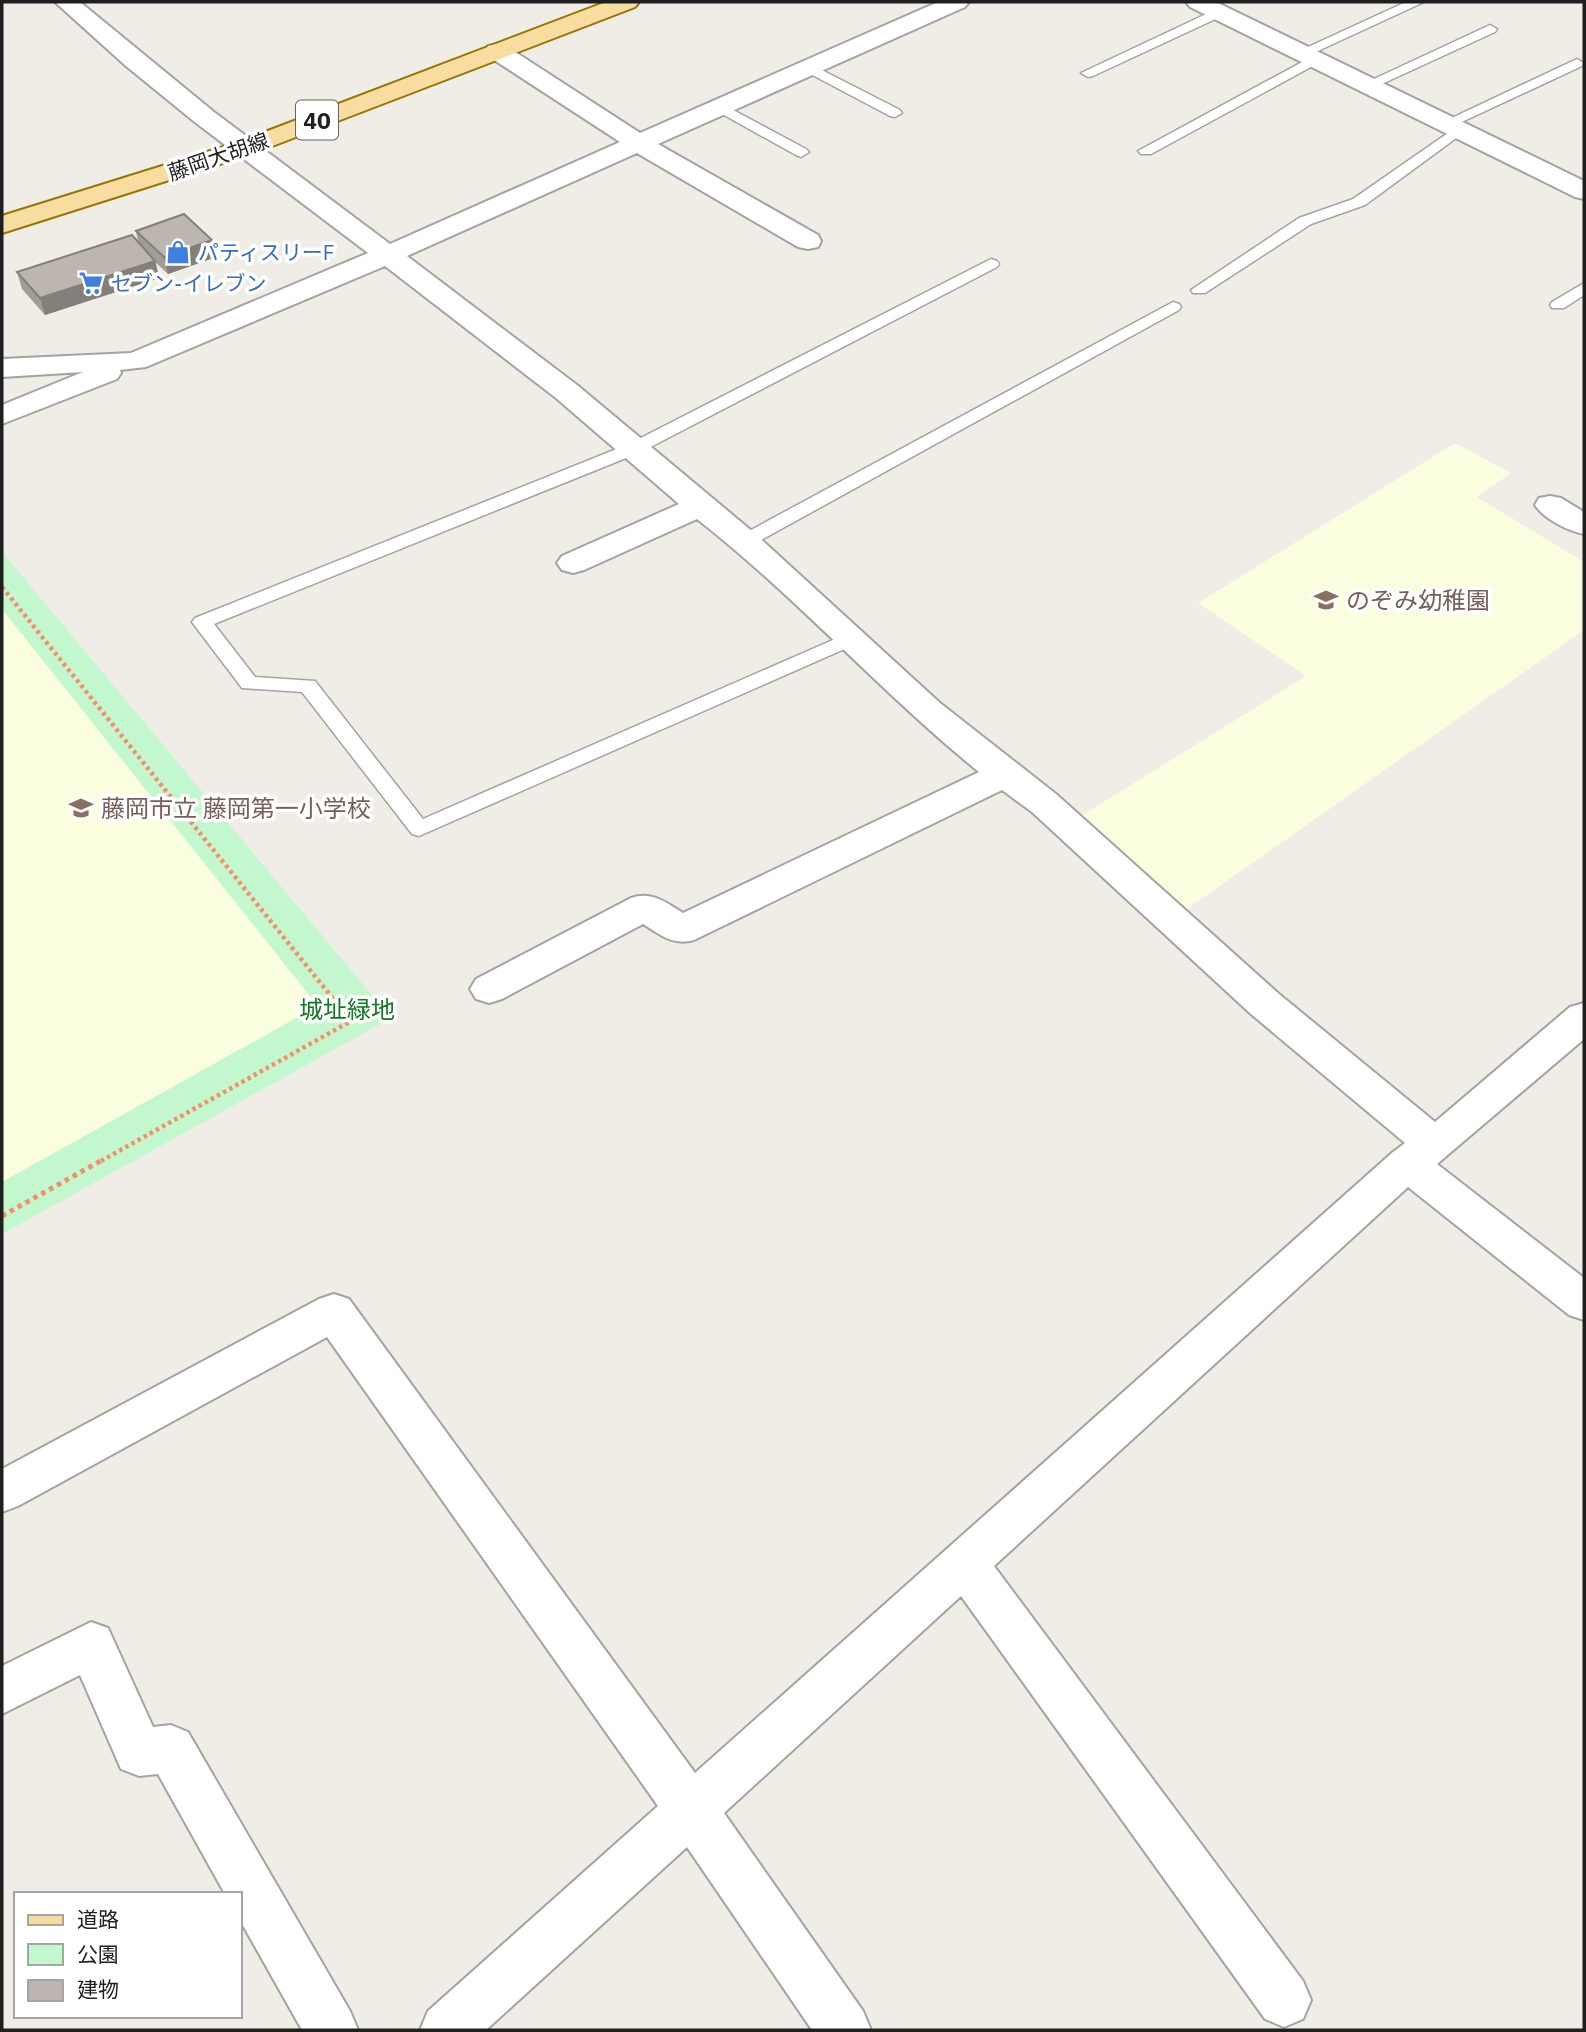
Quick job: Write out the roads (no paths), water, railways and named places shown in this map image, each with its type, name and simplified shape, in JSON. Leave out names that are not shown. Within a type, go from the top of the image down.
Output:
[{"type":"main road","name":"藤岡大胡線","points":[[2,225],[245,148],[627,2]]},
{"type":"street","points":[[68,2],[113,44],[245,148],[390,254],[635,448],[700,506],[745,541],[849,640],[1004,775],[1044,803],[1265,1004],[1421,1154],[1584,1302]]},
{"type":"street","points":[[2,415],[390,254],[957,2]]},
{"type":"street","points":[[1208,7],[1584,191]]},
{"type":"street","points":[[497,51],[638,143],[808,241]]},
{"type":"street","points":[[2,368],[136,361]]},
{"type":"street","points":[[1550,505],[1584,525]]},
{"type":"street","points":[[573,563],[700,506]]},
{"type":"street","points":[[489,989],[644,907],[681,930],[1004,775]]},
{"type":"street","points":[[447,2030],[1421,1154],[1584,1017]]},
{"type":"street","points":[[2,1492],[334,1312],[691,1810],[844,2030]]},
{"type":"street","points":[[964,1563],[1284,2000]]},
{"type":"street","points":[[2,1691],[91,1644],[139,1752],[171,1749],[331,2030]]},
{"type":"lane","points":[[1146,150],[1308,56],[1417,2]]},
{"type":"lane","points":[[1087,73],[1208,7]]},
{"type":"lane","points":[[1368,85],[1490,29]]},
{"type":"lane","points":[[1199,290],[1304,221],[1359,202],[1452,127],[1577,63]]},
{"type":"lane","points":[[808,67],[895,113]]},
{"type":"lane","points":[[720,107],[801,152]]},
{"type":"lane","points":[[849,640],[419,829],[308,686],[249,683],[202,622],[635,448],[991,264]]},
{"type":"lane","points":[[1558,305],[1584,288]]},
{"type":"lane","points":[[745,541],[1173,307]]},
{"type":"place","name":"パティスリーF","points":[[178,252]]},
{"type":"place","name":"セブン-イレブン","points":[[91,283]]},
{"type":"place","name":"のぞみ幼稚園","points":[[1326,600]]},
{"type":"place","name":"藤岡市立 藤岡第一小学校","points":[[81,808]]},
{"type":"park label","name":"城址緑地","points":[[347,1009]]}]
